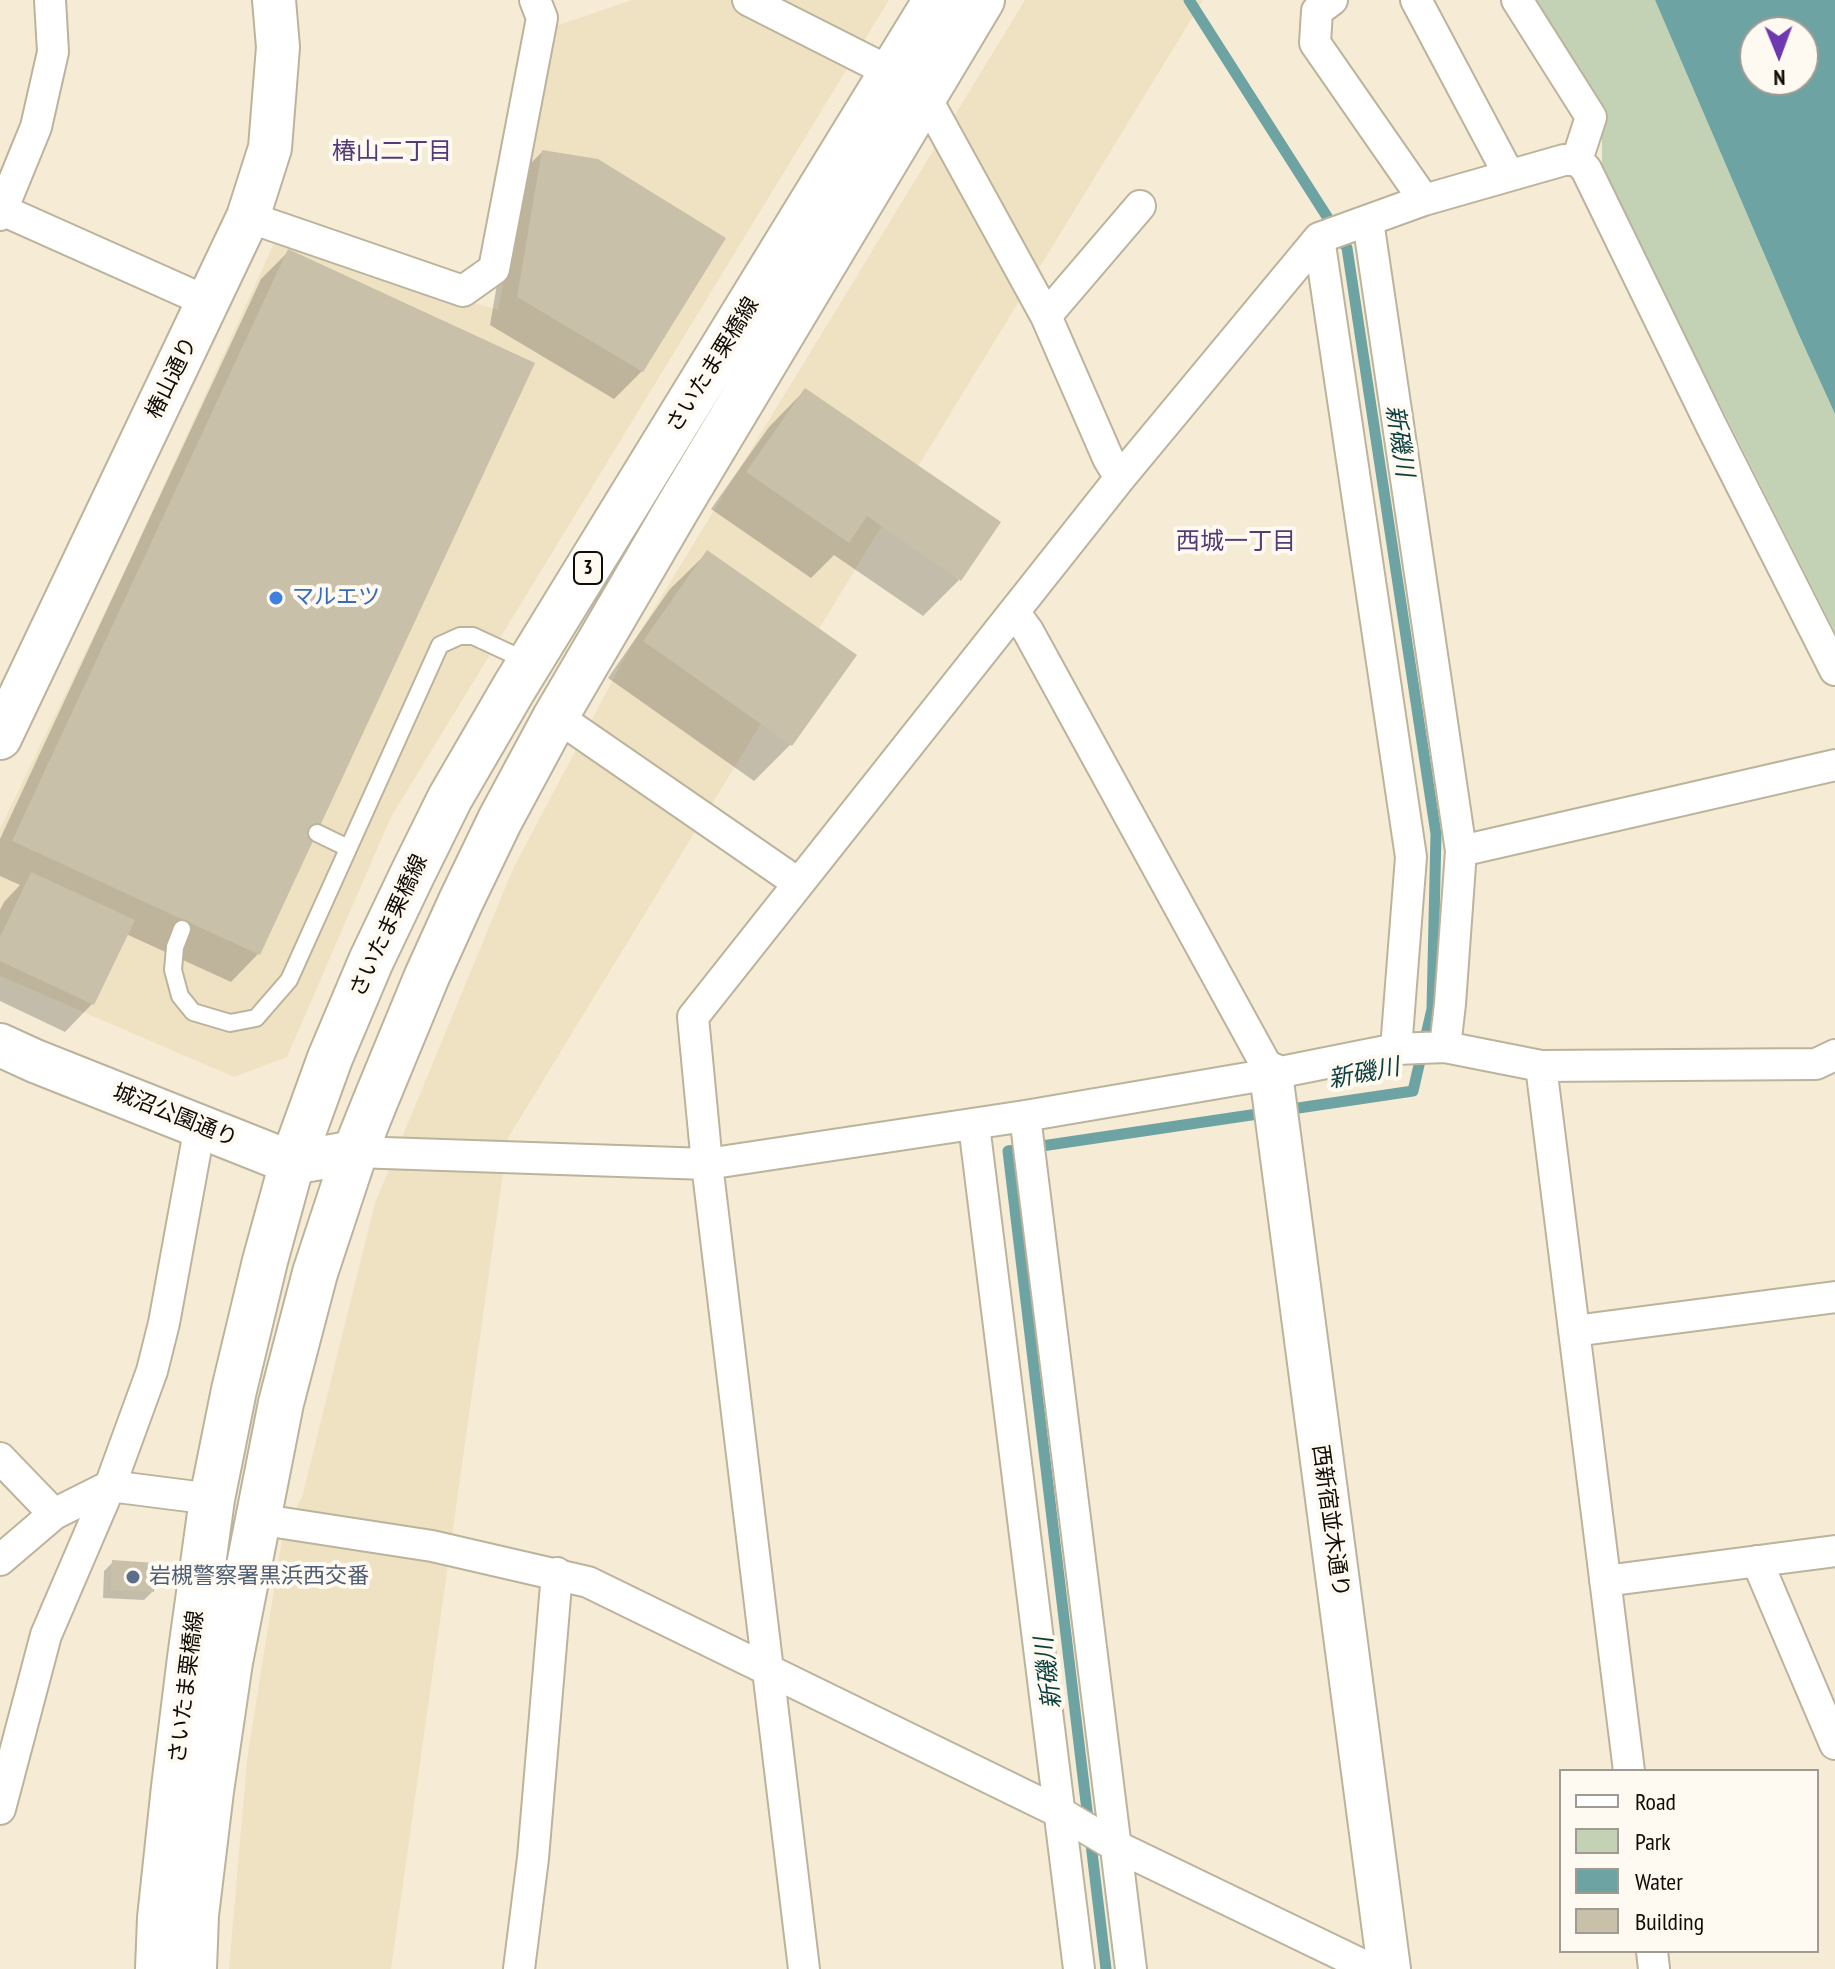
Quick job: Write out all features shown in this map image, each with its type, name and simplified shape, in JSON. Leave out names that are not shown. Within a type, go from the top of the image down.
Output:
[{"type":"main road","name":"さいたま栗橋線","points":[[194,1969],[196,1915],[213,1776],[230,1662],[257,1519],[281,1403],[315,1273],[355,1152],[415,1004],[500,820],[556,716],[677,509],[908,84],[936,0]]},
{"type":"main road","name":"さいたま栗橋線","points":[[158,1969],[160,1918],[174,1787],[212,1499],[265,1261],[292,1163],[330,1058],[371,961],[450,798],[530,662],[908,84],[982,0]]},
{"type":"street","points":[[50,0],[53,52],[36,127],[1,212],[208,302]]},
{"type":"street","name":"椿山通り","points":[[0,738],[248,217],[270,148],[278,47],[274,0]]},
{"type":"street","points":[[248,217],[463,291],[494,269],[542,18],[535,0]]},
{"type":"street","points":[[748,0],[908,84],[1046,316],[1108,458],[1120,478]]},
{"type":"street","points":[[1332,0],[1317,11],[1315,43],[1424,200]]},
{"type":"street","points":[[1416,0],[1509,175]]},
{"type":"street","points":[[1517,0],[1591,117],[1577,160]]},
{"type":"street","points":[[804,1969],[707,1164],[693,1017],[798,883],[1120,478],[1319,238],[1424,200],[1564,160],[1577,160],[1586,169],[1835,670]]},
{"type":"street","points":[[1046,316],[1140,206]]},
{"type":"street","points":[[1368,221],[1461,851],[1445,1047]]},
{"type":"street","points":[[1319,238],[1411,857],[1396,1049]]},
{"type":"street","points":[[1014,612],[1036,644],[1272,1080]]},
{"type":"street","points":[[556,716],[798,883]]},
{"type":"street","points":[[1461,851],[1835,765]]},
{"type":"street","name":"城沼公園通り","points":[[0,1045],[292,1163]]},
{"type":"street","points":[[292,1163],[355,1152],[707,1164],[1272,1080],[1396,1049],[1445,1047],[1541,1066],[1816,1064],[1835,1055]]},
{"type":"street","points":[[1541,1066],[1629,1769]]},
{"type":"street","name":"西新宿並木通り","points":[[1272,1080],[1389,1969]]},
{"type":"street","points":[[1025,1116],[1131,1969]]},
{"type":"street","points":[[974,1125],[1079,1969]]},
{"type":"street","points":[[0,1809],[46,1635],[110,1486],[152,1371],[164,1323],[200,1126]]},
{"type":"street","points":[[1574,1331],[1835,1297]]},
{"type":"street","points":[[0,1458],[54,1514]]},
{"type":"street","points":[[0,1560],[54,1514],[110,1486],[212,1499]]},
{"type":"street","points":[[257,1519],[432,1546],[588,1582],[1059,1812],[1116,1846],[1371,1969]]},
{"type":"street","points":[[1605,1581],[1835,1551]]},
{"type":"street","points":[[1757,1561],[1835,1744]]},
{"type":"street","points":[[519,1969],[533,1858],[557,1573]]},
{"type":"lane","points":[[182,929],[175,947],[173,970],[180,996],[193,1012],[230,1023],[256,1018],[289,980],[440,645],[460,636],[473,636],[530,662]]},
{"type":"lane","points":[[317,833],[348,848]]},
{"type":"shaded area","points":[[632,0],[889,0],[391,817],[287,1057],[234,1077],[0,976],[0,829],[127,566],[275,241],[498,310],[553,27]]},
{"type":"shaded area","points":[[1025,0],[1203,0],[508,1138],[391,1969],[229,1969],[247,1760],[283,1533],[302,1497],[375,1203],[513,869],[627,653]]},
{"type":"green space","points":[[1535,0],[1655,0],[1835,414],[1835,632],[1602,171],[1602,111]]},
{"type":"water","points":[[1655,0],[1835,0],[1835,414],[1799,335]]},
{"type":"building","points":[[542,150],[598,159],[726,238],[643,372],[517,297]]},
{"type":"building","name":"マルエツ","points":[[288,249],[535,363],[260,955],[12,841]]},
{"type":"building","points":[[805,388],[1001,522],[961,581],[867,516],[849,543],[746,472]]},
{"type":"building","points":[[707,550],[857,655],[792,746],[643,641]]},
{"type":"building","points":[[31,872],[135,920],[94,1005],[0,961],[0,937]]},
{"type":"building","name":"岩槻警察署黒浜西交番","points":[[112,1560],[156,1563],[154,1592],[111,1590]]},
{"type":"waterway","name":"新磯川","points":[[1106,1969],[1008,1151],[1413,1091],[1432,1009],[1436,834],[1347,248],[1189,0]]},
{"type":"place","name":"マルエツ","points":[[276,598]]},
{"type":"place","name":"岩槻警察署黒浜西交番","points":[[133,1577]]},
{"type":"district","name":"椿山二丁目","points":[[392,152]]},
{"type":"district","name":"西城一丁目","points":[[1236,542]]}]
